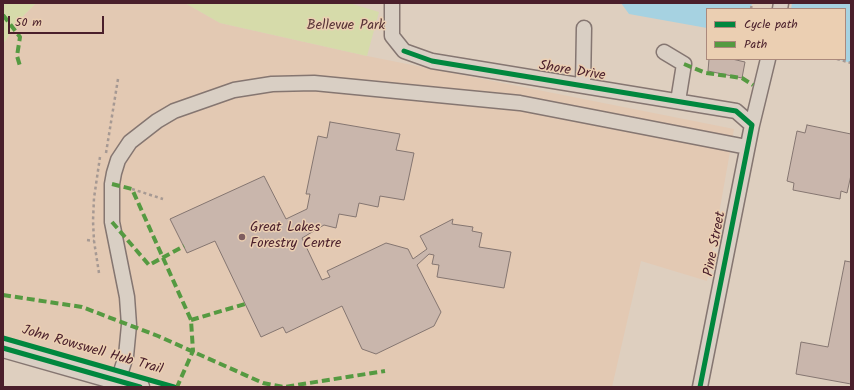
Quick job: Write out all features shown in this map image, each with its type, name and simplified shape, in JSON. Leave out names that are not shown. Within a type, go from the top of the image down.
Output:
[{"type":"main road","points":[[3,348],[117,384],[140,387]]},
{"type":"street","name":"Shore Drive","points":[[392,3],[392,36],[404,50],[432,61],[736,111],[752,125]]},
{"type":"street","points":[[583,86],[584,28]]},
{"type":"street","points":[[664,52],[684,64],[678,101]]},
{"type":"street","name":"Pine Street","points":[[700,387],[747,147],[768,60]]},
{"type":"street","points":[[117,384],[126,356],[130,325],[127,297],[112,222],[112,184],[118,160],[130,142],[174,111],[234,90],[272,84],[314,83],[520,102],[747,147]]},
{"type":"path","points":[[840,60],[851,63]]},
{"type":"path","points":[[105,158],[118,79]]},
{"type":"path","points":[[99,273],[94,241],[93,206],[100,157]]},
{"type":"path","points":[[132,189],[163,199]]},
{"type":"path","points":[[89,205],[93,206]]},
{"type":"path","points":[[87,240],[94,241]]},
{"type":"shaded area","points":[[36,3],[185,3],[220,23],[367,56],[734,129],[707,281],[641,261],[612,387],[181,387],[38,348],[3,336],[3,44],[21,18]]},
{"type":"green space","points":[[3,3],[36,3],[21,18],[3,44]]},
{"type":"green space","name":"Bellevue Park","points":[[185,3],[349,3],[379,12],[367,56],[220,23]]},
{"type":"water","points":[[621,3],[752,3],[751,8],[706,8],[706,28],[629,14]]},
{"type":"water","points":[[792,3],[851,3],[851,63],[840,60],[846,60],[846,8],[791,8]]},
{"type":"building","points":[[709,60],[736,60],[745,62],[742,78],[708,71]]},
{"type":"building","name":"Great Lakes Forestry Centre","points":[[330,122],[400,134],[396,150],[414,153],[404,200],[380,196],[378,207],[359,203],[356,217],[339,214],[336,228],[324,225],[302,238],[322,280],[330,277],[327,271],[386,243],[408,249],[413,259],[427,249],[420,236],[453,219],[452,224],[473,227],[472,231],[482,233],[479,247],[511,252],[504,288],[437,277],[439,265],[432,264],[434,255],[429,254],[417,265],[441,312],[434,326],[376,354],[362,349],[342,306],[286,333],[283,327],[261,337],[215,241],[187,253],[170,219],[264,176],[286,219],[307,209],[310,194],[306,194],[318,136],[327,138]]},
{"type":"building","points":[[807,125],[851,134],[851,175],[847,193],[841,191],[840,199],[793,190],[794,183],[787,181],[797,131],[805,133]]},
{"type":"building","points":[[845,261],[851,262],[851,384],[796,374],[801,342],[828,347]]},
{"type":"marked path","points":[[3,15],[20,37],[17,56],[20,66]]},
{"type":"marked path","points":[[684,64],[706,73],[742,78],[753,85]]},
{"type":"marked path","points":[[112,184],[132,189],[191,320],[193,351],[177,387]]},
{"type":"marked path","points":[[112,222],[149,265],[184,246]]},
{"type":"marked path","points":[[3,295],[82,307],[158,336],[263,383],[284,387],[385,371]]},
{"type":"marked path","points":[[191,320],[245,304]]},
{"type":"cycle path","points":[[404,51],[432,61],[736,111],[752,125],[700,387]]},
{"type":"cycle path","name":"John Rowswell Hub Trail","points":[[3,338],[174,387]]},
{"type":"cycle path","points":[[3,348],[140,387]]},
{"type":"place","name":"Great Lakes Forestry Centre","points":[[242,237]]}]
